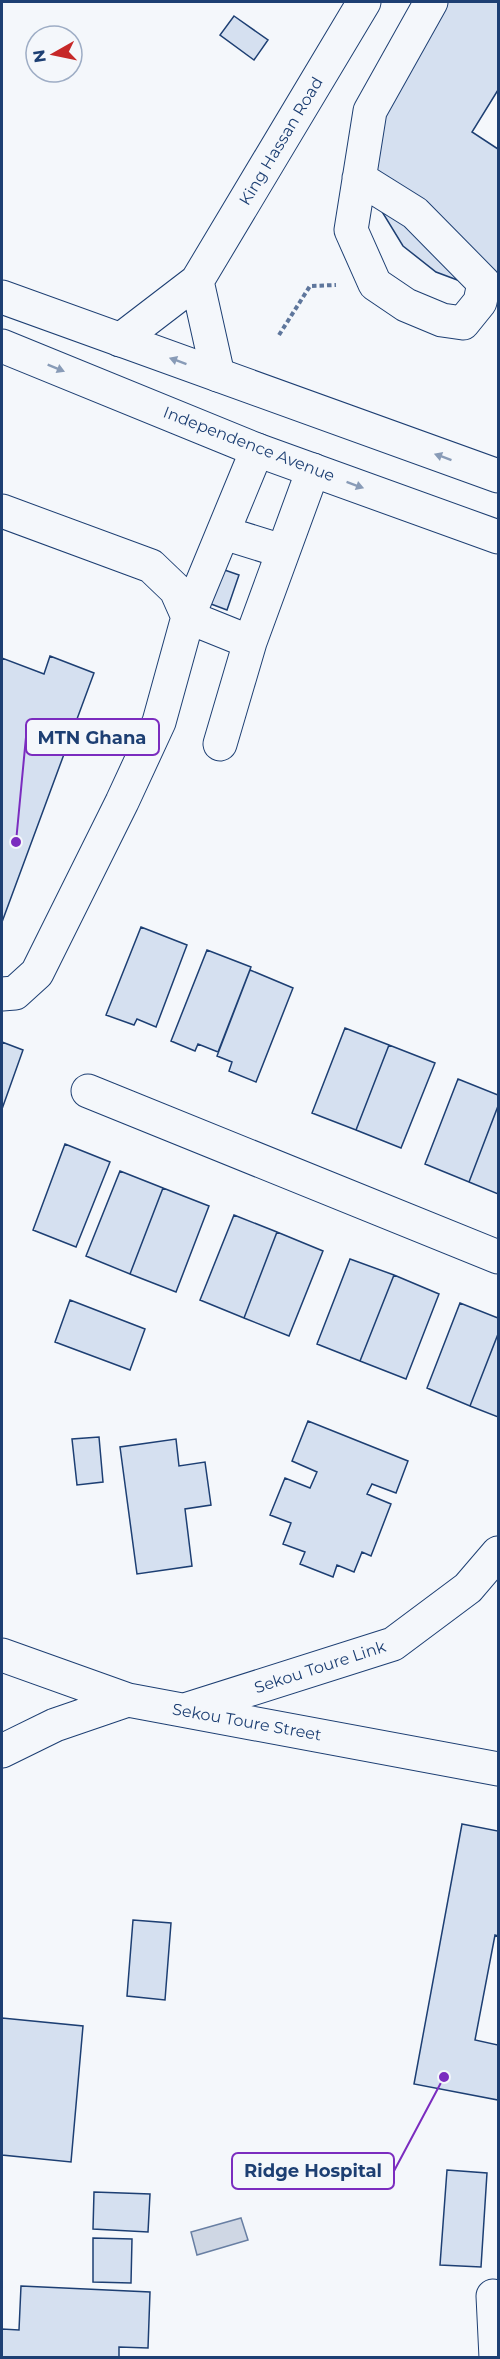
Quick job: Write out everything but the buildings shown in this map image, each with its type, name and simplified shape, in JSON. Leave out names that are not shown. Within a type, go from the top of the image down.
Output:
[{"type":"street","name":"King Hassan Road","points":[[120,340],[197,281],[364,2]]},
{"type":"street","points":[[359,178],[415,213],[484,282],[480,302],[463,323],[442,320],[406,305],[375,284],[351,230],[359,178],[370,111],[431,2]]},
{"type":"street","points":[[197,281],[218,375]]},
{"type":"street","points":[[2,297],[498,476]]},
{"type":"street","name":"Independence Avenue","points":[[2,346],[257,450],[498,537]]},
{"type":"street","points":[[2,994],[15,993],[37,974],[117,813],[159,723],[188,617],[257,450]]},
{"type":"street","points":[[220,744],[250,642],[313,470]]},
{"type":"street","points":[[2,511],[151,566],[176,590],[188,617],[250,642]]},
{"type":"street","points":[[224,533],[282,551]]},
{"type":"street","points":[[88,1091],[498,1257]]},
{"type":"street","name":"Sekou Toure Link","points":[[183,1711],[393,1644],[468,1588],[498,1553]]},
{"type":"street","name":"Sekou Toure Street","points":[[2,1655],[128,1700],[498,1768]]},
{"type":"street","points":[[2,1751],[55,1725],[128,1700]]},
{"type":"street","points":[[493,2296],[496,2358]]},
{"type":"shaded area","points":[[241,2218],[248,2240],[197,2255],[191,2232]]},
{"type":"place","name":"MTN Ghana","points":[[16,842]]},
{"type":"place","name":"Ridge Hospital","points":[[444,2077]]}]
